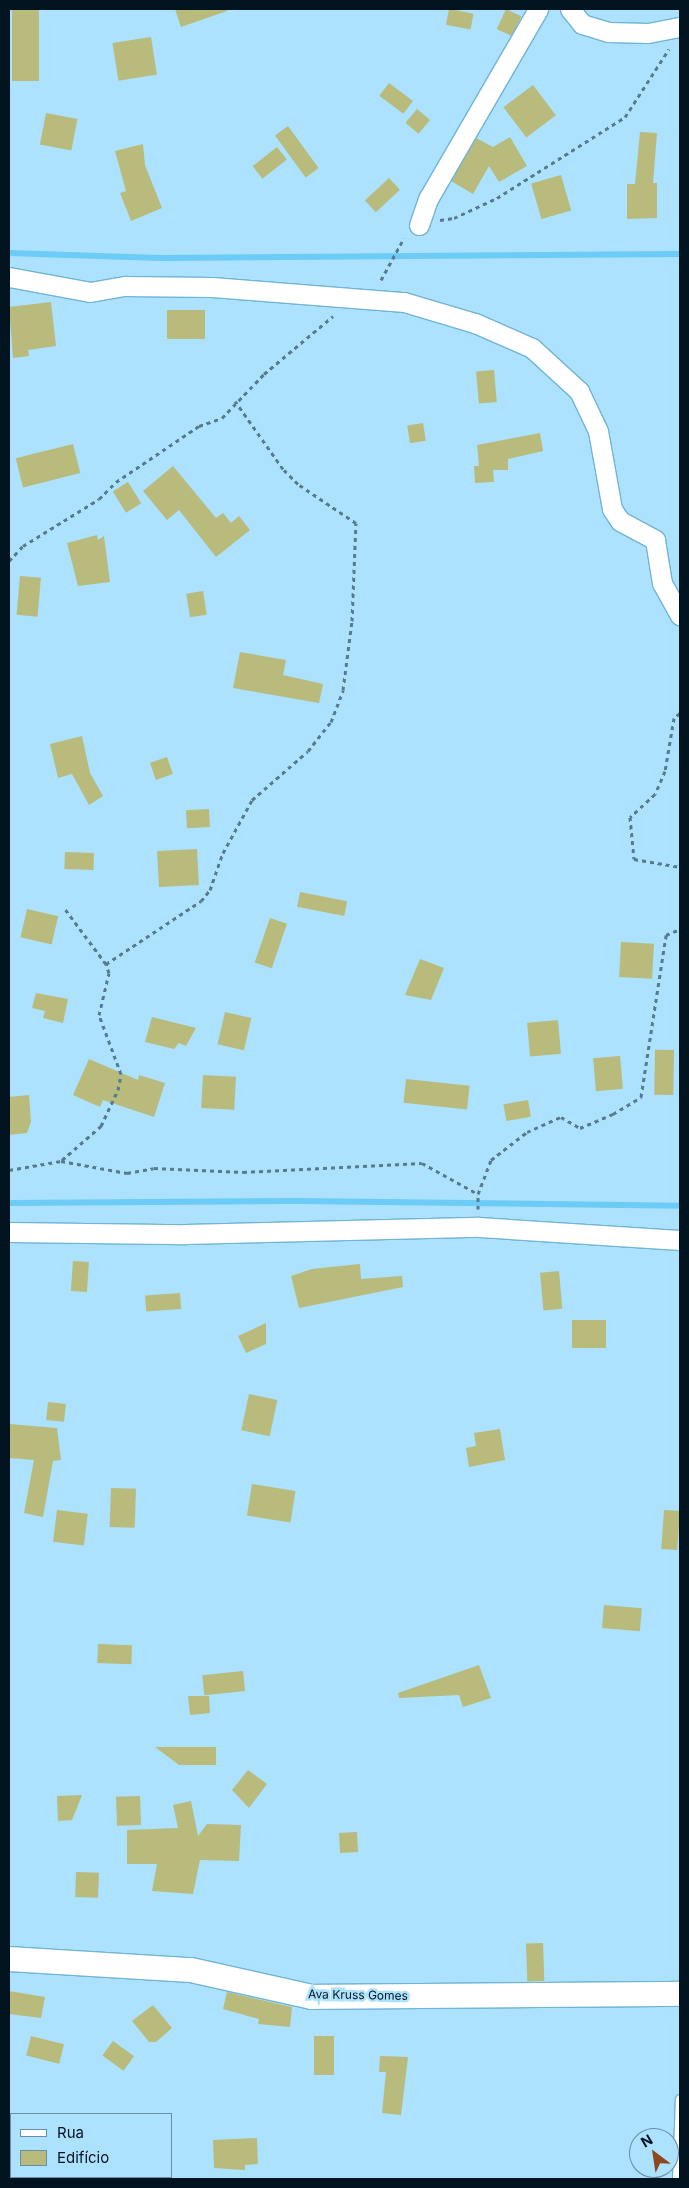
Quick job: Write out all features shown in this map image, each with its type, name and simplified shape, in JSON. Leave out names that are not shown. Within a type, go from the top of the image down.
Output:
[{"type":"street","points":[[419,225],[428,199],[538,9]]},
{"type":"street","points":[[570,9],[582,24],[608,32],[677,35]]},
{"type":"street","points":[[9,277],[90,292],[125,286],[212,287],[358,300],[404,302],[475,323],[532,348],[558,369],[579,391],[598,431],[612,509],[620,521],[655,540],[662,583],[680,616]]},
{"type":"street","points":[[9,1232],[185,1234],[479,1227],[680,1240]]},
{"type":"street","name":"Ava Kruss Gomes","points":[[9,1959],[191,1970],[312,1997],[680,1994]]},
{"type":"lane","points":[[677,2179],[680,2099]]},
{"type":"path","points":[[9,561],[30,542],[99,499],[116,482],[199,426],[219,420],[235,401],[288,352],[358,300],[391,267],[397,246],[419,225],[454,218],[497,198],[625,117],[677,35]]},
{"type":"path","points":[[106,964],[201,901],[210,890],[223,853],[252,800],[308,750],[331,722],[343,690],[352,621],[356,523],[298,484],[283,469],[235,401]]},
{"type":"path","points":[[680,713],[674,718],[664,772],[655,794],[630,817],[634,859],[680,867]]},
{"type":"path","points":[[62,1161],[101,1126],[118,1090],[121,1074],[99,1015],[108,973],[106,964],[65,909]]},
{"type":"path","points":[[9,1170],[62,1161],[127,1173],[154,1168],[244,1172],[422,1164],[478,1194],[491,1160],[527,1132],[561,1116],[580,1128],[613,1114],[641,1097],[666,935],[680,929]]},
{"type":"building","points":[[12,9],[39,9],[39,81],[12,81]]},
{"type":"building","points":[[175,9],[226,9],[227,11],[181,27]]},
{"type":"building","points":[[449,9],[474,14],[470,29],[446,25]]},
{"type":"building","points":[[506,9],[521,16],[512,36],[497,29]]},
{"type":"building","points":[[151,37],[157,75],[118,81],[112,43]]},
{"type":"building","points":[[389,83],[413,101],[403,114],[379,96]]},
{"type":"building","points":[[533,85],[556,115],[526,138],[503,107]]},
{"type":"building","points":[[417,109],[430,120],[418,134],[405,123]]},
{"type":"building","points":[[46,113],[77,119],[71,151],[40,144]]},
{"type":"building","points":[[288,126],[319,168],[306,177],[275,135]]},
{"type":"building","points":[[640,132],[657,133],[653,183],[657,183],[657,218],[627,219],[627,184],[635,184]]},
{"type":"building","points":[[510,137],[527,166],[499,182],[489,166],[473,194],[451,181],[476,138],[493,147]]},
{"type":"building","points":[[143,144],[145,165],[162,208],[131,221],[120,193],[126,191],[115,151]]},
{"type":"building","points":[[277,147],[287,160],[262,179],[253,166]]},
{"type":"building","points":[[561,175],[571,211],[541,219],[531,184]]},
{"type":"building","points":[[389,178],[400,190],[376,212],[365,201]]},
{"type":"building","points":[[51,302],[56,346],[28,350],[29,356],[13,358],[9,307]]},
{"type":"building","points":[[167,310],[205,310],[205,339],[167,339]]},
{"type":"building","points":[[494,370],[497,402],[479,403],[476,372]]},
{"type":"building","points":[[423,423],[426,441],[410,443],[407,426]]},
{"type":"building","points":[[540,433],[543,451],[508,459],[508,470],[493,470],[494,482],[475,483],[474,466],[479,466],[477,445]]},
{"type":"building","points":[[73,444],[80,473],[23,487],[16,458]]},
{"type":"building","points":[[173,466],[216,518],[223,513],[231,523],[239,516],[250,530],[216,557],[179,510],[167,520],[143,491]]},
{"type":"building","points":[[128,482],[141,503],[126,513],[113,492]]},
{"type":"building","points":[[97,535],[98,540],[104,536],[110,582],[78,586],[67,543]]},
{"type":"building","points":[[20,576],[41,578],[38,617],[17,615]]},
{"type":"building","points":[[203,591],[207,615],[190,617],[186,594]]},
{"type":"building","points":[[240,652],[286,660],[283,675],[323,684],[319,703],[233,688]]},
{"type":"building","points":[[82,736],[90,773],[103,796],[89,805],[72,774],[58,778],[50,744]]},
{"type":"building","points":[[167,757],[173,774],[156,780],[150,763]]},
{"type":"building","points":[[209,809],[210,827],[187,828],[186,810]]},
{"type":"building","points":[[197,849],[199,885],[159,887],[157,851]]},
{"type":"building","points":[[65,852],[94,853],[93,870],[64,869]]},
{"type":"building","points":[[300,892],[347,901],[344,916],[297,907]]},
{"type":"building","points":[[27,909],[58,916],[52,944],[20,937]]},
{"type":"building","points":[[270,918],[287,924],[272,968],[255,962]]},
{"type":"building","points":[[621,942],[654,944],[652,979],[619,977]]},
{"type":"building","points":[[420,959],[444,968],[431,1000],[405,995]]},
{"type":"building","points":[[36,993],[68,999],[63,1023],[43,1018],[45,1011],[32,1008]]},
{"type":"building","points":[[225,1012],[251,1018],[244,1050],[218,1044]]},
{"type":"building","points":[[152,1017],[196,1028],[186,1046],[179,1043],[174,1049],[145,1042]]},
{"type":"building","points":[[558,1020],[561,1054],[530,1057],[527,1023]]},
{"type":"building","points":[[655,1050],[674,1050],[673,1095],[654,1095]]},
{"type":"building","points":[[620,1056],[623,1089],[596,1091],[593,1058]]},
{"type":"building","points":[[89,1059],[138,1080],[139,1075],[165,1083],[154,1117],[103,1100],[100,1107],[73,1095]]},
{"type":"building","points":[[203,1075],[236,1077],[234,1110],[201,1108]]},
{"type":"building","points":[[406,1079],[470,1086],[467,1110],[403,1103]]},
{"type":"building","points":[[29,1095],[31,1122],[27,1133],[9,1135],[9,1097]]},
{"type":"building","points":[[528,1100],[531,1117],[506,1121],[503,1104]]},
{"type":"building","points":[[73,1261],[89,1262],[87,1292],[71,1291]]},
{"type":"building","points":[[360,1264],[361,1279],[402,1276],[403,1287],[299,1308],[291,1276],[312,1269]]},
{"type":"building","points":[[559,1271],[562,1309],[543,1311],[540,1273]]},
{"type":"building","points":[[180,1293],[181,1309],[146,1311],[145,1295]]},
{"type":"building","points":[[572,1320],[606,1320],[606,1348],[572,1348]]},
{"type":"building","points":[[266,1323],[266,1344],[246,1353],[238,1336]]},
{"type":"building","points":[[249,1394],[277,1400],[270,1436],[241,1430]]},
{"type":"building","points":[[48,1402],[66,1404],[64,1422],[46,1420]]},
{"type":"building","points":[[9,1424],[57,1428],[61,1460],[53,1461],[43,1517],[24,1513],[34,1460],[9,1458]]},
{"type":"building","points":[[500,1429],[505,1460],[469,1467],[466,1448],[476,1446],[474,1433]]},
{"type":"building","points":[[252,1484],[295,1491],[290,1522],[247,1516]]},
{"type":"building","points":[[111,1488],[136,1489],[135,1528],[110,1527]]},
{"type":"building","points":[[57,1510],[88,1514],[84,1546],[53,1542]]},
{"type":"building","points":[[664,1510],[680,1511],[677,1550],[661,1549]]},
{"type":"building","points":[[604,1605],[642,1608],[640,1631],[602,1628]]},
{"type":"building","points":[[98,1644],[132,1645],[131,1664],[97,1663]]},
{"type":"building","points":[[479,1665],[491,1698],[463,1707],[459,1695],[399,1698],[398,1693]]},
{"type":"building","points":[[243,1671],[245,1691],[204,1695],[202,1675]]},
{"type":"building","points":[[188,1696],[209,1696],[210,1713],[190,1715]]},
{"type":"building","points":[[155,1747],[216,1747],[216,1765],[179,1765]]},
{"type":"building","points":[[248,1770],[267,1784],[249,1808],[232,1790]]},
{"type":"building","points":[[82,1795],[72,1820],[58,1821],[57,1796]]},
{"type":"building","points":[[140,1796],[141,1825],[117,1826],[116,1797]]},
{"type":"building","points":[[191,1801],[198,1836],[207,1824],[241,1825],[239,1861],[200,1860],[193,1894],[152,1891],[157,1864],[127,1864],[127,1830],[178,1828],[173,1805]]},
{"type":"building","points":[[357,1832],[358,1852],[340,1853],[339,1833]]},
{"type":"building","points":[[76,1872],[99,1873],[98,1898],[75,1897]]},
{"type":"building","points":[[543,1943],[544,1981],[527,1982],[526,1944]]},
{"type":"building","points":[[9,1991],[45,1997],[41,2018],[9,2014]]},
{"type":"building","points":[[227,1992],[292,2007],[290,2027],[258,2024],[259,2019],[223,2009]]},
{"type":"building","points":[[153,2005],[172,2028],[156,2042],[149,2042],[132,2021]]},
{"type":"building","points":[[31,2036],[64,2044],[59,2064],[26,2055]]},
{"type":"building","points":[[314,2036],[334,2036],[334,2075],[314,2075]]},
{"type":"building","points":[[113,2041],[134,2056],[123,2071],[102,2056]]},
{"type":"building","points":[[380,2056],[408,2057],[401,2115],[382,2113],[386,2072],[379,2072]]},
{"type":"building","points":[[257,2138],[258,2164],[245,2165],[245,2170],[214,2168],[213,2140]]},
{"type":"waterway","points":[[9,253],[160,258],[680,254]]},
{"type":"waterway","points":[[9,1203],[297,1201],[680,1206]]}]
